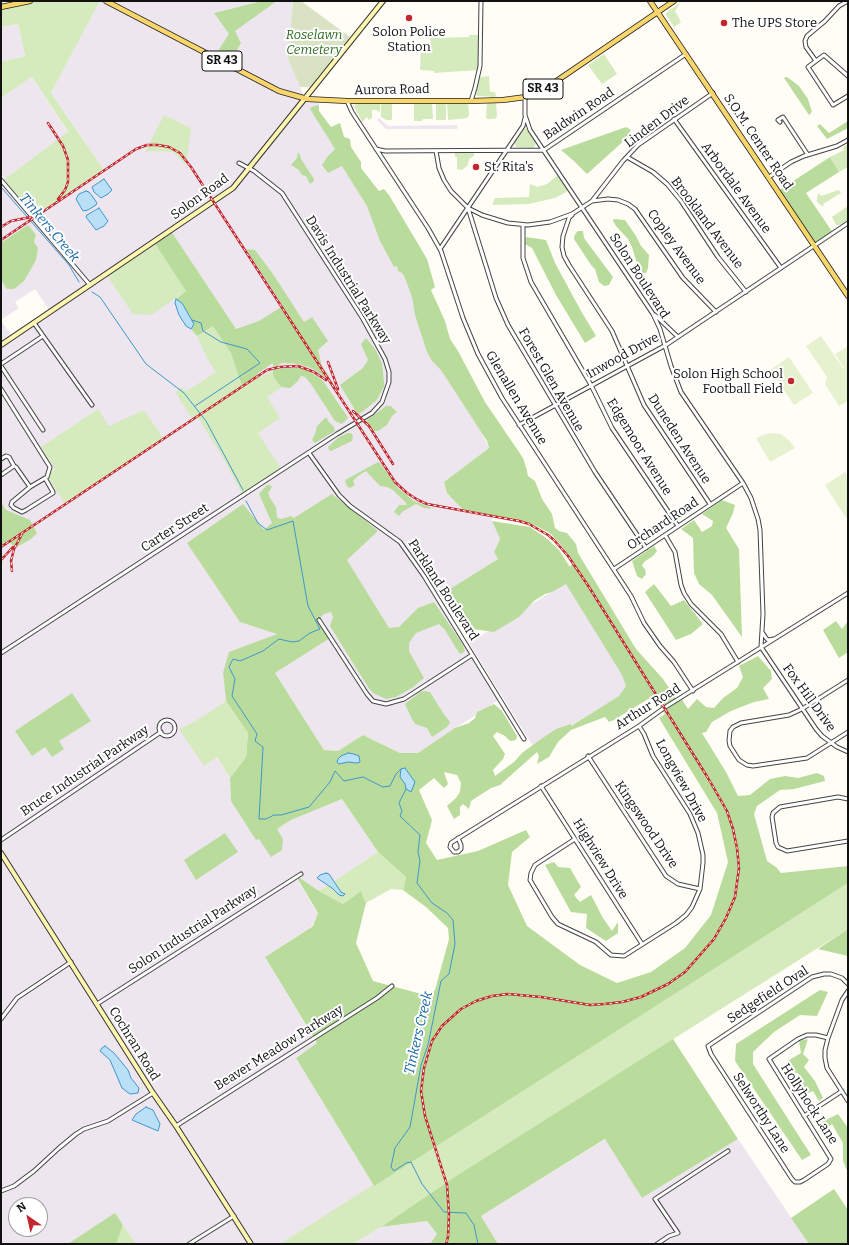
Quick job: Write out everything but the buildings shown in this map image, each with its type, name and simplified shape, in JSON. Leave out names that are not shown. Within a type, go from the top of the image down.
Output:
[{"type":"main road","points":[[1,7],[30,1]]},
{"type":"main road","name":"Aurora Road","points":[[106,1],[279,91],[305,98],[347,101],[471,101],[503,100],[525,97],[558,81],[674,1]]},
{"type":"main road","name":"S.O.M. Center Road","points":[[650,1],[848,296]]},
{"type":"street","name":"Solon Road","points":[[1,345],[233,188],[383,1]]},
{"type":"street","points":[[471,101],[480,66],[481,1]]},
{"type":"street","points":[[816,61],[806,47],[805,41],[807,36],[825,21],[839,6],[848,1]]},
{"type":"street","name":"Baldwin Road","points":[[376,149],[385,151],[544,150],[686,54]]},
{"type":"street","points":[[848,76],[824,55],[808,67],[833,105],[848,96]]},
{"type":"street","name":"Linden Drive","points":[[436,151],[439,168],[444,180],[451,191],[468,208],[482,215],[500,221],[523,225],[550,222],[573,213],[592,201],[627,157],[647,138],[713,94]]},
{"type":"street","name":"Solon Boulevard","points":[[525,97],[525,118],[530,130],[653,314],[666,345],[673,374],[681,392],[743,483],[753,504],[760,530],[763,614],[761,647]]},
{"type":"street","name":"Glenallen Avenue","points":[[347,101],[352,112],[428,228],[440,250],[462,318],[493,383],[631,596],[644,623],[660,646],[674,662],[693,691]]},
{"type":"street","points":[[440,250],[507,150],[522,126],[525,118]]},
{"type":"street","points":[[780,122],[778,120],[783,118],[808,155]]},
{"type":"street","name":"Arbordale Avenue","points":[[674,120],[781,268]]},
{"type":"street","points":[[769,177],[791,162],[837,146],[848,140]]},
{"type":"street","points":[[799,152],[802,157]]},
{"type":"street","name":"Brookland Avenue","points":[[627,157],[653,172],[667,184],[681,201],[718,257],[746,292]]},
{"type":"street","name":"Davis Industrial Parkway","points":[[239,163],[250,168],[282,193],[363,319],[385,359],[390,382],[387,391],[382,402],[372,413],[360,420]]},
{"type":"street","points":[[1,180],[90,285]]},
{"type":"street","name":"Copley Avenue","points":[[592,201],[608,199],[618,200],[635,209],[683,278],[716,312]]},
{"type":"street","name":"Forest Glen Avenue","points":[[468,208],[494,292],[508,325],[595,472],[646,548]]},
{"type":"street","name":"Duneden Avenue","points":[[573,213],[569,218],[563,236],[562,247],[564,256],[612,331],[644,405],[710,504]]},
{"type":"street","name":"Inwood Drive","points":[[519,425],[666,345],[848,224]]},
{"type":"street","name":"Edgemoor Avenue","points":[[523,225],[523,258],[528,274],[591,385],[612,428],[678,526]]},
{"type":"street","points":[[653,314],[678,337]]},
{"type":"street","points":[[34,323],[92,405]]},
{"type":"street","points":[[43,336],[1,365],[43,430]]},
{"type":"street","points":[[1,388],[50,467],[45,478],[30,487],[11,503],[14,508],[22,512],[53,493],[45,478]]},
{"type":"street","name":"Carter Street","points":[[1,653],[360,420]]},
{"type":"street","name":"Parkland Boulevard","points":[[309,453],[338,495],[350,506],[400,542],[424,576],[524,739]]},
{"type":"street","points":[[1,459],[8,457],[27,485],[30,487]]},
{"type":"street","points":[[1,475],[14,466]]},
{"type":"street","name":"Orchard Road","points":[[614,569],[743,483]]},
{"type":"street","points":[[665,535],[675,552],[684,593],[691,604],[721,634],[738,662]]},
{"type":"street","name":"Arthur Road","points":[[458,838],[848,593]]},
{"type":"street","points":[[319,620],[367,694],[373,701],[386,704],[404,699],[472,655]]},
{"type":"street","points":[[762,631],[768,640],[776,638]]},
{"type":"street","name":"Fox Hill Drive","points":[[761,647],[816,729],[831,743],[848,752]]},
{"type":"street","points":[[848,680],[789,716],[737,725],[730,731],[729,741],[730,746],[739,760],[747,765],[753,766],[807,758],[848,732]]},
{"type":"street","name":"Bruce Industrial Parkway","points":[[166,720],[173,723],[175,728],[171,734],[164,735],[161,732],[159,727],[161,722],[166,720]]},
{"type":"street","name":"Longview Drive","points":[[575,839],[535,865],[531,873],[530,880],[558,924],[596,942],[611,955],[624,956],[686,915],[692,906],[700,889],[703,873],[703,855],[695,823],[653,756],[644,734],[638,726]]},
{"type":"street","name":"Bruce Industrial Parkway","points":[[1,840],[161,732]]},
{"type":"street","name":"Kingswood Drive","points":[[588,756],[666,876],[678,884],[700,889]]},
{"type":"street","name":"Highview Drive","points":[[541,786],[642,944]]},
{"type":"street","points":[[848,799],[838,797],[780,807],[773,813],[772,817],[776,843],[778,847],[787,851],[848,841]]},
{"type":"street","points":[[458,838],[461,849],[458,852],[454,852],[451,849],[451,843],[458,838]]},
{"type":"street","name":"Cochran Road","points":[[2,856],[251,1244]]},
{"type":"street","name":"Solon Industrial Parkway","points":[[97,1004],[301,874]]},
{"type":"street","points":[[1,1018],[17,998],[71,962]]},
{"type":"street","name":"Sedgefield Oval","points":[[711,1054],[708,1046],[714,1041],[812,977],[831,974],[842,978],[848,984]]},
{"type":"street","name":"Beaver Meadow Parkway","points":[[176,1126],[377,998],[392,986]]},
{"type":"street","points":[[848,991],[842,1000],[825,1050],[826,1064],[848,1101]]},
{"type":"street","name":"Hollyhock Lane","points":[[796,1182],[800,1182],[810,1176],[828,1164],[831,1159],[769,1060],[798,1039],[807,1035],[816,1035],[828,1038]]},
{"type":"street","name":"Selworthy Lane","points":[[711,1054],[792,1179],[796,1182]]},
{"type":"street","points":[[804,1116],[842,1091]]},
{"type":"street","points":[[1,1191],[14,1186],[34,1171],[76,1134],[84,1129],[108,1121],[153,1093]]},
{"type":"street","points":[[657,1244],[669,1236],[678,1233],[655,1199],[728,1151]]},
{"type":"street","points":[[189,1244],[234,1216]]},
{"type":"shaded area","points":[[100,1],[262,1],[214,13],[229,34],[277,1],[293,1],[288,59],[305,98],[319,100],[319,111],[364,187],[489,448],[444,482],[447,493],[463,510],[493,515],[492,521],[500,539],[494,552],[498,559],[437,598],[500,699],[418,753],[400,753],[363,735],[338,751],[324,750],[275,673],[330,638],[223,673],[226,701],[195,722],[230,778],[231,801],[277,829],[291,820],[342,799],[378,852],[319,891],[300,878],[297,879],[318,914],[312,926],[265,957],[317,1044],[296,1058],[374,1186],[280,1244],[136,1244],[115,1214],[68,1244],[1,1244],[1,321],[13,337],[50,311],[35,289],[15,302],[19,308],[1,320],[1,180],[33,218],[104,170],[51,93]]},
{"type":"shaded area","points":[[18,24],[25,56],[1,62],[1,27]]},
{"type":"shaded area","points":[[32,77],[68,133],[5,179],[1,174],[1,98]]},
{"type":"shaded area","points":[[379,118],[388,126],[458,125],[457,129],[386,129],[377,120]]},
{"type":"shaded area","points":[[566,583],[631,689],[534,748],[469,643]]},
{"type":"shaded area","points":[[606,1139],[642,1198],[738,1139],[809,1244],[498,1244],[481,1216]]},
{"type":"shaded area","points":[[427,1221],[437,1234],[430,1244],[353,1244],[381,1227]]},
{"type":"green space","points":[[30,1],[100,1],[51,93],[104,170],[33,218],[2,181],[68,132],[32,77],[1,98],[1,62],[25,56],[18,24],[1,27],[1,7]]},
{"type":"green space","points":[[262,1],[277,1],[235,31],[241,43],[228,65],[214,57],[229,34],[214,13]]},
{"type":"green space","name":"Roselawn Cemetery","points":[[293,1],[301,1],[350,37],[310,87],[300,87],[288,59]]},
{"type":"green space","points":[[681,2],[675,11],[681,22],[674,27],[666,13]]},
{"type":"green space","points":[[469,35],[478,35],[479,70],[434,73],[434,71],[420,70],[421,47],[431,46],[430,38],[469,37]]},
{"type":"green space","points":[[604,54],[617,74],[602,84],[588,65]]},
{"type":"green space","points":[[489,76],[490,92],[495,92],[496,96],[477,96],[476,93],[480,77]]},
{"type":"green space","points":[[787,77],[799,86],[808,99],[812,112],[809,115],[784,78]]},
{"type":"green space","points":[[414,102],[432,103],[433,119],[414,121]]},
{"type":"green space","points":[[444,102],[446,105],[446,120],[436,120],[436,103]]},
{"type":"green space","points":[[468,102],[469,115],[467,118],[448,120],[447,103]]},
{"type":"green space","points":[[487,102],[496,102],[497,116],[495,119],[486,118]]},
{"type":"green space","points":[[380,103],[380,111],[378,112],[377,110],[372,110],[372,118],[369,120],[367,117],[362,122],[354,106],[356,104]]},
{"type":"green space","points":[[381,103],[392,103],[392,120],[386,120],[381,117]]},
{"type":"green space","points":[[318,105],[319,111],[331,127],[340,123],[344,137],[350,139],[351,147],[361,162],[361,168],[379,191],[384,189],[389,195],[427,259],[435,287],[431,290],[445,321],[450,339],[485,402],[523,458],[528,476],[535,481],[542,499],[552,514],[555,528],[559,531],[567,533],[576,544],[578,553],[636,649],[663,679],[677,700],[681,698],[688,709],[697,699],[706,707],[714,708],[723,698],[737,688],[743,677],[739,666],[758,656],[771,671],[772,679],[763,688],[769,699],[754,702],[731,711],[712,722],[706,732],[702,733],[726,772],[738,796],[750,795],[770,779],[785,776],[798,778],[817,773],[824,776],[825,781],[794,789],[780,790],[757,806],[754,814],[767,861],[776,867],[781,873],[848,866],[848,883],[374,1186],[296,1058],[317,1043],[265,957],[313,926],[318,913],[297,878],[300,878],[319,891],[343,904],[361,891],[366,903],[356,943],[373,981],[429,996],[435,990],[449,939],[448,928],[426,907],[403,890],[406,877],[378,852],[342,799],[291,820],[277,829],[283,839],[282,850],[271,857],[259,839],[256,840],[231,801],[230,778],[246,757],[248,733],[226,701],[223,673],[229,652],[277,634],[240,622],[187,543],[243,504],[264,530],[272,523],[259,494],[267,485],[272,487],[268,493],[276,507],[277,518],[281,519],[291,516],[294,518],[332,494],[378,531],[347,560],[389,628],[399,627],[418,608],[434,602],[463,645],[465,651],[461,654],[445,630],[439,624],[416,633],[409,643],[409,651],[424,678],[412,688],[396,697],[386,699],[373,693],[368,687],[330,626],[333,617],[331,612],[324,614],[318,619],[330,638],[275,673],[324,750],[338,751],[363,735],[400,753],[418,753],[455,728],[469,723],[475,718],[477,712],[494,704],[502,711],[517,736],[516,740],[510,741],[505,736],[497,732],[493,736],[505,754],[503,759],[493,770],[495,776],[541,739],[556,729],[571,724],[571,726],[619,696],[626,686],[622,675],[566,584],[534,601],[519,617],[494,632],[466,628],[445,601],[442,594],[498,559],[494,552],[500,539],[492,521],[530,527],[546,538],[559,550],[570,567],[573,562],[550,533],[534,525],[515,519],[463,510],[447,493],[444,482],[489,448],[487,441],[441,370],[432,361],[427,352],[415,315],[412,297],[405,278],[402,273],[398,271],[397,266],[394,267],[380,241],[367,206],[342,166],[328,173],[322,165],[335,149],[310,109]],"holes":[[[653,696],[665,714],[659,718],[717,813],[728,862],[711,915],[685,948],[651,972],[617,983],[580,965],[527,926],[508,885],[512,852],[530,837],[526,830],[478,851],[437,860],[426,843],[432,820],[419,790],[434,778],[444,788],[448,784],[444,772],[457,775],[461,783],[460,792],[447,806],[454,819],[460,815],[460,807],[463,804],[469,809],[471,801],[491,788],[500,785],[537,752],[539,756],[537,764],[549,757],[558,742],[571,730],[605,717],[609,722],[614,720]]]},
{"type":"green space","points":[[164,115],[191,128],[186,165],[173,152],[145,152]]},
{"type":"green space","points":[[848,121],[848,128],[827,139],[817,126],[820,124],[829,133]]},
{"type":"green space","points":[[626,127],[631,130],[626,139],[587,174],[561,150]]},
{"type":"green space","points":[[526,128],[536,142],[535,146],[532,148],[516,147],[514,142]]},
{"type":"green space","points":[[848,144],[848,167],[839,172],[830,157],[844,150],[843,147]]},
{"type":"green space","points":[[298,152],[314,179],[314,181],[310,184],[306,176],[302,175],[299,170],[291,165],[297,158]]},
{"type":"green space","points":[[455,153],[474,153],[474,156],[469,159],[468,165],[462,170],[457,169],[457,157],[455,157]]},
{"type":"green space","points":[[830,157],[839,172],[806,193],[833,233],[814,246],[778,191]]},
{"type":"green space","points":[[559,174],[570,190],[555,198],[529,204],[492,205],[495,198],[529,197],[530,184],[537,187],[547,184]]},
{"type":"green space","points":[[839,190],[841,193],[823,204],[824,207],[817,202],[819,193],[821,196]]},
{"type":"green space","points":[[848,206],[848,220],[841,225],[836,225],[832,217]]},
{"type":"green space","points":[[614,219],[625,220],[641,246],[649,255],[646,273],[640,273],[632,247],[628,239],[616,226],[613,221]]},
{"type":"green space","points":[[28,225],[36,235],[34,242],[38,248],[36,260],[24,281],[14,289],[7,289],[1,280],[1,243]]},
{"type":"green space","points":[[171,231],[236,329],[259,321],[283,306],[246,249],[255,250],[273,274],[304,322],[312,317],[328,341],[318,350],[322,366],[333,383],[313,369],[299,364],[281,363],[274,370],[284,368],[302,368],[317,376],[323,381],[347,416],[348,418],[342,424],[335,421],[305,377],[301,376],[290,388],[282,387],[273,375],[273,363],[242,386],[231,353],[213,326],[197,336],[191,329],[194,324],[182,303],[176,299],[186,291],[154,242]]},
{"type":"green space","points":[[578,231],[583,231],[584,238],[613,277],[609,285],[604,286],[599,282],[595,269],[574,239],[575,234]]},
{"type":"green space","points":[[526,237],[546,240],[555,263],[596,336],[585,343],[556,295],[532,248],[525,244]]},
{"type":"green space","points":[[154,242],[186,291],[151,315],[133,314],[106,274]]},
{"type":"green space","points":[[213,326],[231,353],[242,386],[257,376],[257,378],[274,371],[273,375],[282,387],[267,397],[280,418],[258,433],[282,470],[243,496],[225,461],[197,416],[192,419],[176,393],[180,387],[187,391],[216,372],[208,360],[197,336]]},
{"type":"green space","points":[[821,336],[843,368],[835,354],[848,346],[848,401],[839,406],[825,384],[827,377],[806,346]]},
{"type":"green space","points":[[366,338],[375,349],[382,363],[384,387],[376,401],[358,415],[340,385],[363,368],[368,360],[361,344]]},
{"type":"green space","name":"Solon High School Football Field","points":[[789,357],[813,393],[794,405],[770,370]]},
{"type":"green space","points":[[386,406],[391,406],[397,412],[392,416],[387,425],[378,431],[374,431],[366,421]]},
{"type":"green space","points":[[98,409],[109,426],[144,410],[163,438],[65,504],[48,478],[50,473],[55,469],[41,447]]},
{"type":"green space","points":[[325,418],[327,418],[334,427],[335,431],[315,443],[312,440],[317,426]]},
{"type":"green space","points":[[351,433],[353,436],[352,441],[331,451],[329,450],[328,447],[339,437]]},
{"type":"green space","points":[[769,433],[781,434],[789,440],[795,448],[770,462],[756,438]]},
{"type":"green space","points":[[378,462],[398,488],[414,501],[430,507],[431,509],[424,508],[416,504],[402,512],[399,516],[394,512],[399,505],[407,504],[393,490],[380,486],[366,471],[353,481],[355,485],[350,488],[347,486],[345,481],[347,479]]},
{"type":"green space","points":[[845,472],[848,477],[848,517],[846,518],[825,485]]},
{"type":"green space","points":[[722,500],[735,505],[726,528],[739,549],[742,637],[712,595],[699,584],[694,573],[693,538],[681,529],[694,520],[702,532],[712,526],[713,521],[702,514]]},
{"type":"green space","points":[[1,502],[6,510],[30,520],[37,533],[31,539],[17,547],[8,542],[1,546]]},
{"type":"green space","points":[[654,546],[657,551],[653,556],[644,562],[642,566],[645,569],[646,574],[642,579],[637,576],[632,561]]},
{"type":"green space","points":[[654,584],[671,606],[684,600],[703,624],[691,634],[676,640],[645,592]]},
{"type":"green space","points":[[836,621],[842,629],[848,621],[848,652],[839,658],[823,630]]},
{"type":"green space","points":[[420,692],[430,692],[450,723],[447,727],[432,737],[427,728],[415,724],[405,704]]},
{"type":"green space","points":[[72,693],[91,721],[59,741],[64,749],[52,757],[45,747],[32,756],[15,731]]},
{"type":"green space","points":[[226,701],[248,733],[246,757],[230,778],[217,757],[204,766],[179,729],[194,722]]},
{"type":"green space","points":[[225,833],[238,852],[196,880],[184,860]]},
{"type":"green space","points":[[378,852],[406,877],[403,890],[391,889],[366,903],[361,891],[343,904],[319,891]]},
{"type":"green space","points":[[554,862],[558,867],[570,868],[581,887],[574,895],[580,902],[591,895],[603,918],[612,931],[618,922],[618,933],[606,941],[586,928],[587,914],[571,912],[545,865]]},
{"type":"green space","points":[[848,883],[848,929],[456,1176],[381,1227],[353,1244],[280,1244]]},
{"type":"green space","points":[[848,929],[848,956],[818,949]]},
{"type":"green space","points":[[820,990],[828,992],[817,1016],[800,1015],[774,1032],[753,1052],[753,1064],[811,1155],[802,1160],[735,1061],[736,1044]]},
{"type":"green space","points":[[673,1039],[738,1139],[642,1198],[605,1139],[481,1216],[498,1244],[430,1244],[437,1234],[427,1221],[381,1227],[456,1176]]},
{"type":"green space","points":[[808,1039],[803,1054],[809,1060],[804,1067],[815,1081],[823,1098],[819,1101],[813,1091],[798,1097],[796,1093],[804,1086],[798,1073],[791,1072],[786,1062],[801,1053],[799,1041]]},
{"type":"green space","points":[[838,1114],[848,1128],[848,1173],[843,1161],[843,1143],[832,1124],[827,1128],[822,1122]]},
{"type":"green space","points":[[834,1189],[848,1210],[848,1244],[809,1244],[791,1218]]},
{"type":"green space","points":[[115,1213],[136,1244],[68,1244]]},
{"type":"green space","points":[[115,1213],[122,1224],[116,1244],[68,1244]]},
{"type":"water","points":[[104,179],[112,190],[101,198],[94,192],[92,187]]},
{"type":"water","points":[[86,191],[89,192],[97,203],[88,210],[83,211],[76,199],[79,194]]},
{"type":"water","points":[[99,208],[108,221],[104,226],[96,230],[86,217]]},
{"type":"water","points":[[176,299],[182,303],[194,324],[191,329],[186,326],[179,315],[175,303]]},
{"type":"water","points":[[348,753],[359,756],[360,762],[339,764],[337,762],[341,756]]},
{"type":"water","points":[[405,768],[415,782],[411,792],[406,789],[405,784],[400,777],[401,769]]},
{"type":"water","points":[[326,873],[329,874],[341,892],[345,894],[343,896],[339,895],[332,888],[317,878]]},
{"type":"water","points":[[105,1046],[114,1053],[128,1070],[131,1078],[139,1088],[138,1093],[130,1094],[122,1088],[110,1060],[100,1051]]},
{"type":"water","points":[[146,1107],[153,1110],[160,1124],[158,1131],[132,1120],[136,1114]]},
{"type":"waterway","name":"Tinkers Creek","points":[[1,187],[69,265],[79,282]]},
{"type":"waterway","name":"Tinkers Creek","points":[[92,292],[100,297],[146,364],[184,393],[206,421],[243,490]]},
{"type":"waterway","name":"Tinkers Creek","points":[[192,320],[201,323],[203,331],[221,342],[247,349],[260,363],[195,406]]},
{"type":"waterway","name":"Tinkers Creek","points":[[246,501],[258,523],[267,530],[293,521],[308,606],[320,629],[310,633],[299,641],[292,642],[279,639],[263,651],[240,661],[233,659],[229,667],[235,679],[232,696],[257,734],[255,741],[263,747],[259,819],[266,819],[274,815],[281,815],[309,807],[330,782],[335,771],[344,781],[363,777],[383,787],[390,786],[396,774],[401,769]]},
{"type":"waterway","name":"Tinkers Creek","points":[[406,789],[399,803],[402,811],[400,816],[420,835],[418,852],[420,861],[417,883],[432,903],[447,913],[453,920],[455,944],[449,974],[441,981],[428,1045],[421,1065],[410,1127],[395,1148],[391,1167],[394,1171],[406,1163],[411,1162],[422,1184],[444,1212],[466,1213],[474,1225],[478,1244]]},
{"type":"railway","points":[[48,123],[63,146],[68,160],[68,182],[65,190],[58,199]]},
{"type":"railway","points":[[1,240],[136,149],[147,145],[158,145],[169,147],[180,153],[191,167],[395,482],[407,493],[427,504],[519,521],[529,524],[554,540],[568,556],[589,587],[727,811],[733,829],[739,868],[735,897],[726,918],[714,939],[685,972],[668,984],[641,997],[622,1002],[590,1005],[541,997],[508,994],[492,996],[476,1001],[461,1009],[442,1026],[432,1041],[424,1068],[421,1091],[425,1116],[447,1185],[449,1214],[448,1237],[446,1244]]},
{"type":"railway","points":[[1,227],[11,221],[31,217]]},
{"type":"railway","points":[[328,362],[338,389]]},
{"type":"railway","points":[[1,547],[267,370],[280,367],[298,366],[314,372],[326,380]]},
{"type":"railway","points":[[353,411],[369,426],[393,464]]},
{"type":"railway","points":[[12,571],[11,561],[14,549],[22,534]]},
{"type":"railway","points":[[1,560],[13,547]]},
{"type":"place","name":"Solon Police Station","points":[[409,18]]},
{"type":"place","name":"The UPS Store","points":[[724,23]]},
{"type":"place","name":"St. Rita's","points":[[476,167]]},
{"type":"place","name":"Solon High School Football Field","points":[[791,381]]}]
